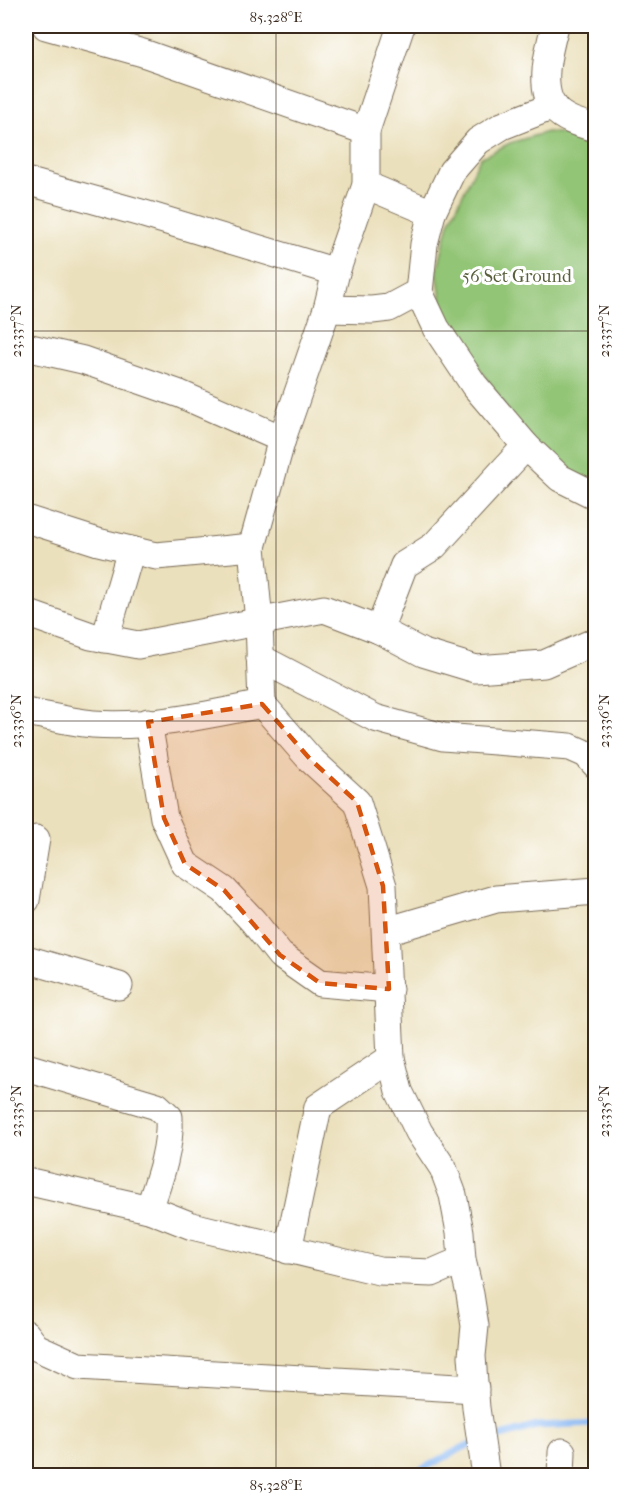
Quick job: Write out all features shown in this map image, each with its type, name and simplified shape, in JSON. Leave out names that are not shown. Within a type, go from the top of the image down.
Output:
[{"type":"street","points":[[46,26],[142,53],[366,131]]},
{"type":"street","points":[[401,26],[366,131],[366,185],[336,272],[327,309],[282,439],[252,547],[259,622],[262,704],[310,759],[357,802],[383,886],[391,1058],[399,1091],[419,1132],[443,1168],[450,1186],[475,1326],[472,1356],[475,1399],[486,1476]]},
{"type":"street","points":[[555,26],[546,65],[548,91],[553,106],[568,119],[596,128]]},
{"type":"street","points":[[553,106],[502,126],[478,141],[452,171],[432,213],[424,244],[418,292],[436,328],[474,385],[526,446],[561,478],[596,496]]},
{"type":"street","points":[[26,181],[336,272]]},
{"type":"street","points":[[366,185],[432,213]]},
{"type":"street","points":[[327,309],[389,308],[418,292]]},
{"type":"street","points":[[26,347],[83,360],[158,387],[282,439]]},
{"type":"street","points":[[379,630],[404,565],[434,546],[526,446]]},
{"type":"street","points":[[26,519],[156,556],[252,547]]},
{"type":"street","points":[[105,639],[131,550]]},
{"type":"street","points":[[26,613],[91,636],[138,645],[324,609],[379,630],[423,653],[476,669],[544,664],[596,641]]},
{"type":"street","points":[[260,658],[375,718],[443,737],[570,747],[586,754],[596,765]]},
{"type":"street","points":[[26,712],[93,724],[202,717],[262,704]]},
{"type":"street","points":[[148,722],[164,818],[185,864],[224,890],[280,955],[320,984],[389,989]]},
{"type":"street","points":[[26,900],[36,839]]},
{"type":"street","points":[[386,931],[496,899],[596,891]]},
{"type":"street","points":[[26,958],[119,986]]},
{"type":"street","points":[[288,1250],[318,1107],[391,1058]]},
{"type":"street","points":[[26,1067],[157,1106],[169,1117],[170,1130],[161,1173],[149,1209]]},
{"type":"street","points":[[26,1181],[149,1209],[192,1226],[379,1271],[432,1273],[462,1260]]},
{"type":"street","points":[[26,1335],[36,1347],[78,1366],[475,1399]]},
{"type":"highlighted area","points":[[262,704],[310,759],[357,802],[383,886],[389,989],[320,983],[280,955],[224,890],[185,864],[164,818],[148,722]]},
{"type":"green space","name":"56 Set Ground","points":[[547,132],[585,136],[595,140],[596,477],[594,482],[545,461],[505,407],[443,312],[437,271],[449,223],[480,158],[510,143]]},
{"type":"waterway","points":[[487,1440],[537,1426],[596,1423]]},
{"type":"waterway","points":[[409,1476],[464,1447],[477,1443]]}]
